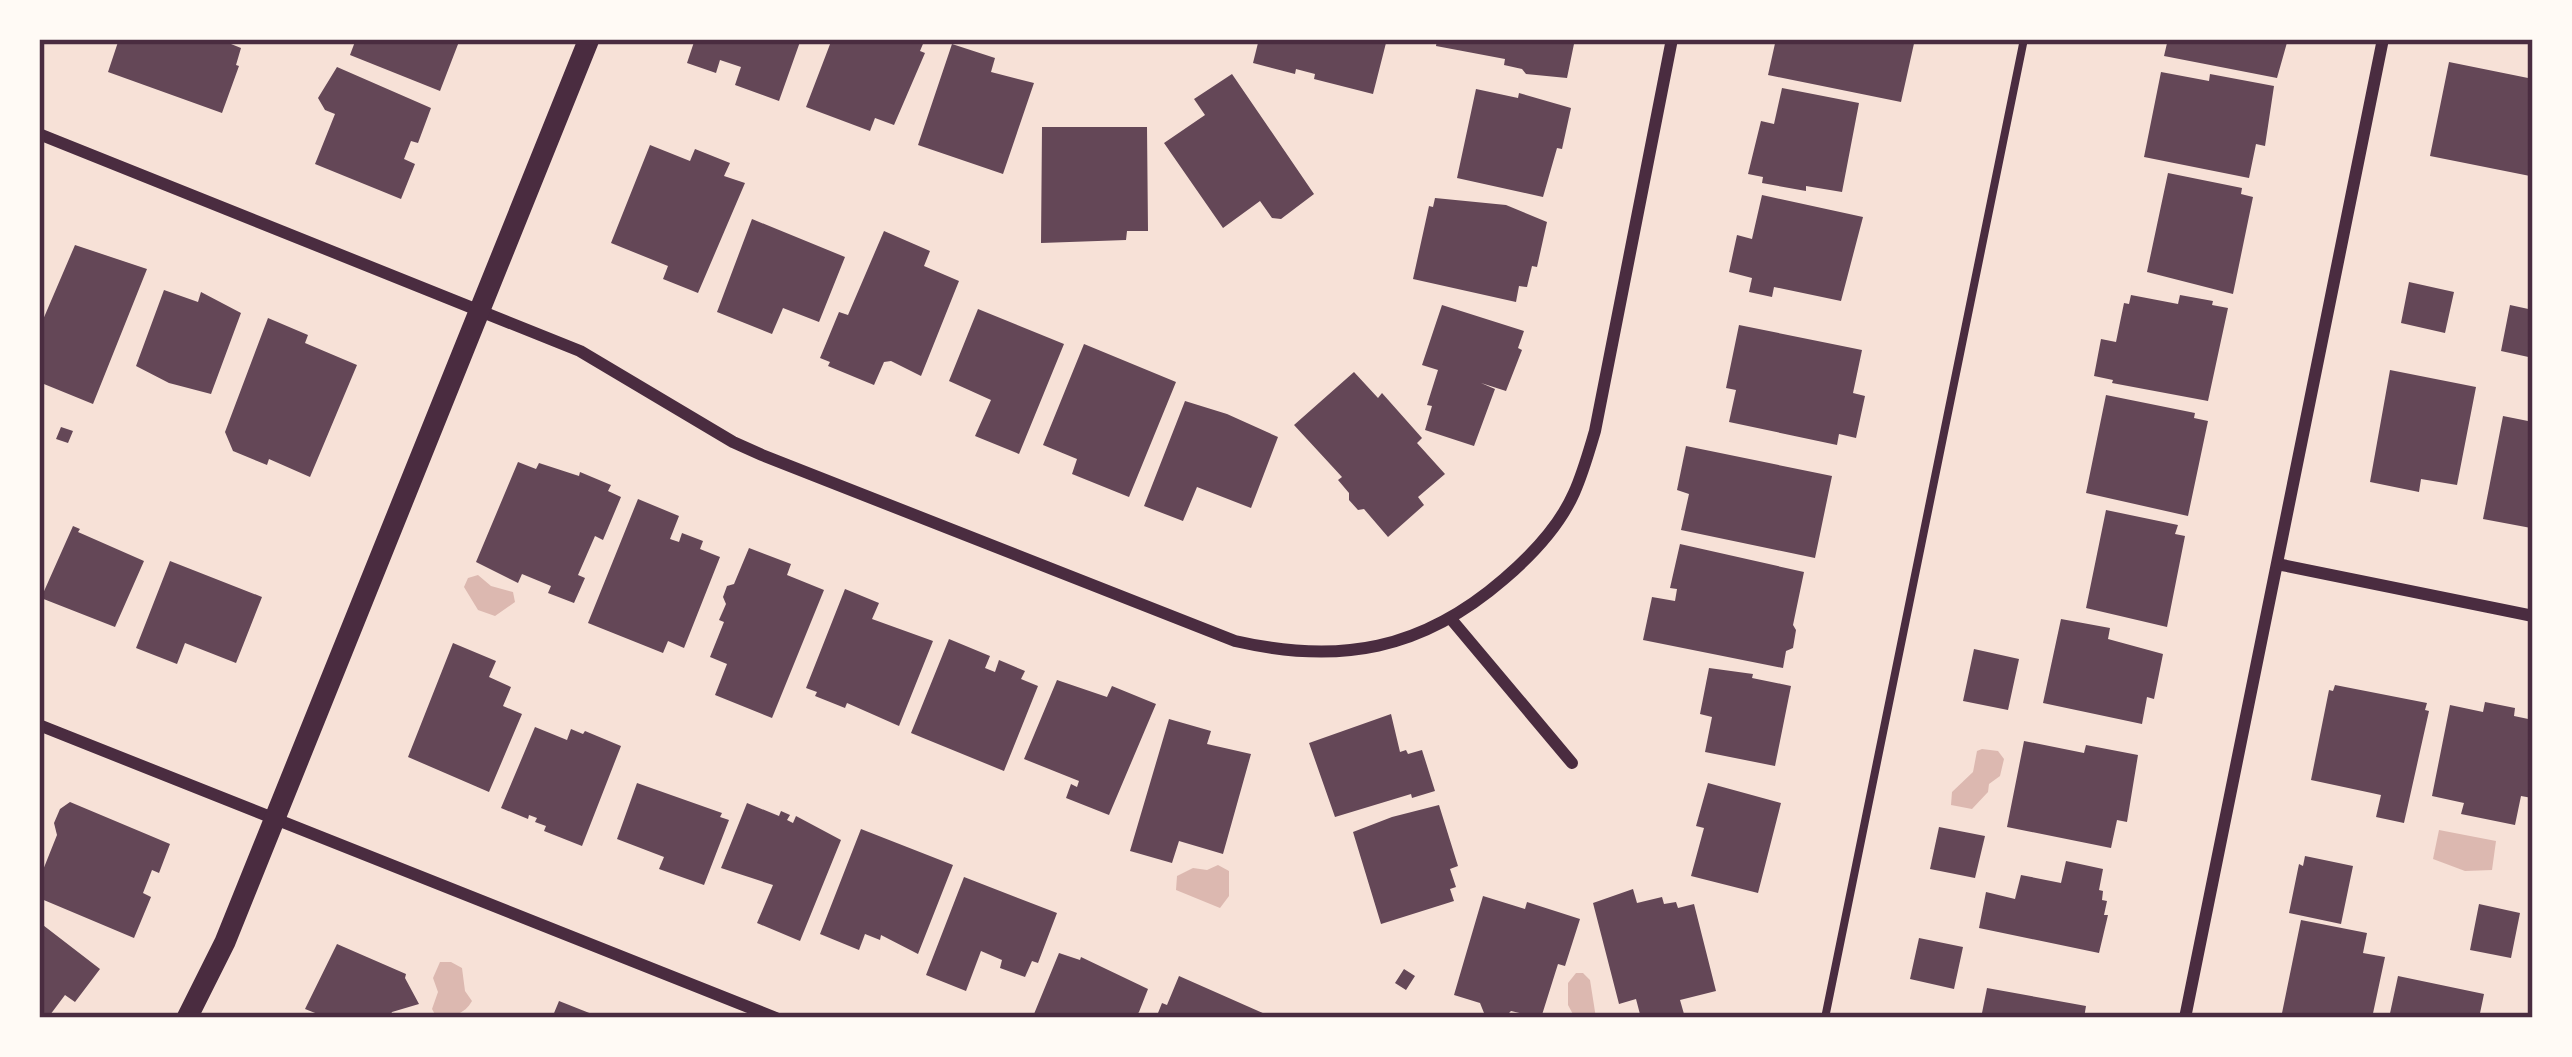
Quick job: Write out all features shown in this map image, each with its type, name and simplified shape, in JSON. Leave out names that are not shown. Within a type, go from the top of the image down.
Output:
[{"type":"street","points":[[187,1018],[225,942],[589,39]]},
{"type":"street","points":[[39,134],[605,363],[747,449],[1235,641],[1300,652],[1346,652],[1391,644],[1451,619],[1537,549],[1563,513],[1585,464],[1672,39]]},
{"type":"street","points":[[2185,1018],[2383,39]]},
{"type":"street","points":[[2277,564],[2533,616]]},
{"type":"street","points":[[1451,619],[1572,763]]},
{"type":"street","points":[[39,725],[776,1018]]},
{"type":"path","points":[[1825,1018],[2024,39]]},
{"type":"shaded area","points":[[478,575],[491,586],[513,592],[515,602],[495,616],[478,610],[464,587],[468,578]]},
{"type":"shaded area","points":[[1977,751],[1998,751],[2004,759],[2000,776],[1972,809],[1951,805],[1952,792],[1973,772]]},
{"type":"shaded area","points":[[2439,830],[2496,841],[2492,870],[2465,871],[2433,859]]},
{"type":"shaded area","points":[[1218,865],[1229,871],[1229,896],[1220,908],[1176,890],[1177,876]]},
{"type":"shaded area","points":[[440,962],[462,968],[465,991],[472,1001],[457,1014],[437,1018],[432,1009],[438,992],[433,978]]},
{"type":"shaded area","points":[[1576,973],[1590,980],[1596,1018],[1575,1018],[1568,1005],[1568,983]]},
{"type":"building","points":[[119,39],[233,39],[231,44],[241,48],[239,66],[222,113],[108,72]]},
{"type":"building","points":[[356,39],[460,39],[440,91],[350,55]]},
{"type":"building","points":[[695,39],[801,39],[779,101],[735,85],[741,67],[720,60],[716,73],[687,63]]},
{"type":"building","points":[[832,39],[925,39],[920,51],[925,53],[894,125],[875,118],[870,131],[806,107]]},
{"type":"building","points":[[1259,39],[1387,39],[1373,94],[1314,79],[1315,74],[1296,69],[1295,74],[1253,63]]},
{"type":"building","points":[[1437,39],[1575,39],[1567,78],[1526,74],[1504,65],[1505,59],[1436,46]]},
{"type":"building","points":[[1776,39],[1915,39],[1901,102],[1768,75]]},
{"type":"building","points":[[2168,39],[2288,39],[2277,78],[2164,56]]},
{"type":"building","points":[[952,44],[995,58],[991,72],[1034,83],[1003,174],[918,145]]},
{"type":"building","points":[[2449,62],[2533,79],[2530,176],[2430,156]]},
{"type":"building","points":[[337,67],[431,108],[418,143],[411,141],[404,159],[415,164],[401,199],[315,164],[335,114],[325,110],[318,98]]},
{"type":"building","points":[[2161,72],[2209,81],[2210,74],[2274,86],[2265,146],[2256,144],[2249,178],[2144,157]]},
{"type":"building","points":[[1232,74],[1314,194],[1281,219],[1272,218],[1260,201],[1223,228],[1164,143],[1205,115],[1194,99]]},
{"type":"building","points":[[1782,88],[1859,103],[1842,192],[1762,183],[1763,177],[1748,174],[1761,121],[1774,124]]},
{"type":"building","points":[[1476,89],[1518,98],[1519,93],[1571,108],[1562,149],[1557,148],[1543,197],[1457,178]]},
{"type":"building","points":[[1042,127],[1147,127],[1148,231],[1127,231],[1126,240],[1041,243]]},
{"type":"building","points":[[650,145],[690,161],[695,149],[730,163],[724,176],[745,183],[698,293],[663,279],[668,266],[611,243]]},
{"type":"building","points":[[2168,173],[2242,188],[2241,194],[2253,197],[2233,294],[2147,272]]},
{"type":"building","points":[[1762,195],[1863,217],[1841,301],[1774,287],[1772,297],[1749,292],[1752,278],[1729,272],[1737,235],[1752,239]]},
{"type":"building","points":[[1435,198],[1506,205],[1547,222],[1537,267],[1532,266],[1527,287],[1519,286],[1516,302],[1413,279],[1429,206],[1433,207]]},
{"type":"building","points":[[752,219],[845,257],[819,322],[783,308],[772,334],[717,312]]},
{"type":"building","points":[[884,231],[930,251],[924,266],[959,281],[921,376],[884,362],[874,385],[820,358],[839,312],[848,315]]},
{"type":"building","points":[[75,245],[147,269],[93,404],[39,382],[39,329]]},
{"type":"building","points":[[2409,282],[2454,292],[2445,333],[2401,323]]},
{"type":"building","points":[[164,290],[198,302],[201,292],[241,313],[211,394],[169,383],[136,366]]},
{"type":"building","points":[[2131,295],[2178,304],[2180,295],[2228,308],[2208,401],[2094,376],[2101,339],[2116,342],[2124,303],[2129,304]]},
{"type":"building","points":[[1442,305],[1524,331],[1506,391],[1481,383],[1495,389],[1474,446],[1425,430],[1438,370],[1422,365]]},
{"type":"building","points":[[2510,305],[2533,310],[2533,358],[2501,351]]},
{"type":"building","points":[[978,309],[1064,344],[1019,454],[975,436],[991,400],[949,381]]},
{"type":"building","points":[[268,318],[308,335],[305,343],[357,365],[310,477],[269,459],[267,465],[233,451],[225,432]]},
{"type":"building","points":[[1739,325],[1862,350],[1853,393],[1865,396],[1856,438],[1839,434],[1837,445],[1729,422],[1736,390],[1726,388]]},
{"type":"building","points":[[1084,344],[1176,382],[1129,497],[1072,474],[1077,459],[1043,445]]},
{"type":"building","points":[[2390,370],[2476,387],[2457,485],[2421,479],[2419,492],[2370,482]]},
{"type":"building","points":[[1354,372],[1378,398],[1382,393],[1422,438],[1417,443],[1445,474],[1418,497],[1424,505],[1388,537],[1364,509],[1358,510],[1349,500],[1338,480],[1342,477],[1294,425]]},
{"type":"building","points":[[2106,395],[2195,413],[2194,418],[2208,421],[2188,516],[2086,493]]},
{"type":"building","points":[[1185,401],[1278,437],[1251,508],[1197,487],[1183,521],[1144,506]]},
{"type":"building","points":[[2503,416],[2533,422],[2531,528],[2483,519]]},
{"type":"building","points":[[61,427],[73,431],[68,443],[56,439]]},
{"type":"building","points":[[1686,446],[1832,476],[1815,558],[1681,530],[1689,494],[1677,490]]},
{"type":"building","points":[[518,462],[536,469],[539,463],[579,476],[580,472],[611,485],[608,491],[621,497],[603,540],[595,536],[578,575],[585,578],[574,603],[548,593],[551,586],[522,574],[518,583],[476,562]]},
{"type":"building","points":[[638,499],[679,516],[670,539],[679,542],[682,533],[703,541],[700,549],[720,557],[684,648],[668,641],[663,653],[588,623]]},
{"type":"building","points":[[2106,510],[2178,525],[2175,534],[2185,536],[2167,627],[2086,608]]},
{"type":"building","points":[[73,526],[144,561],[115,627],[41,598]]},
{"type":"building","points":[[1680,544],[1804,572],[1793,648],[1786,651],[1783,668],[1643,640],[1652,597],[1675,601],[1677,589],[1670,588]]},
{"type":"building","points":[[749,548],[791,564],[787,575],[824,590],[772,718],[715,695],[727,664],[710,657],[724,622],[719,620],[726,604],[723,597],[727,586],[734,584]]},
{"type":"building","points":[[170,561],[262,597],[236,663],[185,643],[177,664],[136,648]]},
{"type":"building","points":[[845,589],[879,603],[872,619],[933,641],[899,726],[847,703],[845,708],[815,696],[817,692],[806,688]]},
{"type":"building","points":[[2061,619],[2110,628],[2108,639],[2163,654],[2154,699],[2147,697],[2142,724],[2043,703]]},
{"type":"building","points":[[949,639],[990,656],[985,668],[995,672],[999,660],[1025,671],[1021,679],[1038,686],[1004,771],[911,733]]},
{"type":"building","points":[[453,643],[496,661],[489,677],[511,687],[503,706],[522,714],[489,792],[408,757]]},
{"type":"building","points":[[1974,649],[2019,659],[2008,710],[1963,701]]},
{"type":"building","points":[[1709,668],[1791,686],[1775,766],[1705,752],[1712,717],[1700,714]]},
{"type":"building","points":[[1057,680],[1107,697],[1112,686],[1156,704],[1109,815],[1066,798],[1071,784],[1077,787],[1079,781],[1024,759]]},
{"type":"building","points":[[2335,685],[2427,703],[2404,823],[2376,817],[2381,795],[2311,780],[2329,690]]},
{"type":"building","points":[[2485,702],[2515,708],[2514,716],[2533,720],[2533,793],[2532,798],[2521,796],[2515,825],[2461,814],[2464,803],[2432,796],[2450,705],[2483,712]]},
{"type":"building","points":[[1391,714],[1400,752],[1422,750],[1435,791],[1335,817],[1309,743]]},
{"type":"building","points":[[1169,719],[1211,731],[1207,744],[1251,754],[1223,854],[1179,841],[1172,863],[1130,851]]},
{"type":"building","points":[[535,727],[567,740],[571,729],[585,731],[621,746],[582,846],[544,831],[546,826],[535,822],[537,818],[501,808]]},
{"type":"building","points":[[2024,741],[2084,753],[2086,745],[2138,755],[2127,822],[2117,820],[2111,848],[2007,827]]},
{"type":"building","points":[[637,783],[722,813],[720,817],[729,820],[704,885],[659,869],[664,857],[617,839]]},
{"type":"building","points":[[1708,783],[1781,803],[1758,893],[1691,876],[1704,828],[1696,826]]},
{"type":"building","points":[[70,802],[170,844],[159,873],[152,870],[143,893],[151,897],[134,938],[39,898],[39,880],[57,835],[54,823],[60,809]]},
{"type":"building","points":[[747,803],[779,816],[781,811],[793,823],[796,816],[841,840],[800,941],[757,923],[773,885],[721,868]]},
{"type":"building","points":[[1439,805],[1458,866],[1450,869],[1456,887],[1450,889],[1454,901],[1381,924],[1353,832]]},
{"type":"building","points":[[1939,827],[1985,836],[1975,878],[1930,869]]},
{"type":"building","points":[[861,829],[953,865],[918,954],[881,935],[880,940],[865,934],[859,950],[820,934]]},
{"type":"building","points":[[2305,856],[2353,866],[2341,924],[2289,913],[2299,864],[2303,866]]},
{"type":"building","points":[[2066,861],[2103,869],[2099,890],[2107,901],[2104,915],[2108,915],[2099,953],[1979,928],[1986,892],[2015,899],[2021,875],[2061,883]]},
{"type":"building","points":[[964,877],[1057,913],[1038,963],[1032,961],[1025,977],[1000,968],[1002,960],[981,951],[966,991],[926,975]]},
{"type":"building","points":[[1633,889],[1637,903],[1662,897],[1664,904],[1676,902],[1678,908],[1694,904],[1716,991],[1680,1000],[1684,1014],[1641,1018],[1636,999],[1619,1004],[1593,903]]},
{"type":"building","points":[[1483,896],[1525,909],[1527,902],[1580,919],[1565,966],[1558,964],[1541,1018],[1511,1011],[1504,1018],[1484,1013],[1480,1003],[1454,995]]},
{"type":"building","points":[[2479,904],[2520,913],[2511,958],[2470,950]]},
{"type":"building","points":[[2301,920],[2367,933],[2363,953],[2385,957],[2372,1018],[2281,1018]]},
{"type":"building","points":[[39,922],[100,969],[75,1002],[65,995],[50,1015],[54,1018],[39,1018]]},
{"type":"building","points":[[1919,938],[1963,947],[1954,989],[1910,979]]},
{"type":"building","points":[[337,944],[406,974],[419,1004],[392,1012],[389,1018],[328,1018],[305,1009]]},
{"type":"building","points":[[1059,953],[1081,957],[1148,989],[1139,1012],[1134,1018],[1034,1014]]},
{"type":"building","points":[[1404,969],[1415,976],[1406,990],[1395,983]]},
{"type":"building","points":[[1179,976],[1265,1014],[1263,1018],[1156,1018]]},
{"type":"building","points":[[2398,976],[2484,994],[2479,1018],[2389,1018]]},
{"type":"building","points":[[1987,988],[2086,1006],[2084,1018],[1981,1018]]},
{"type":"building","points":[[559,1001],[602,1018],[552,1018]]}]
